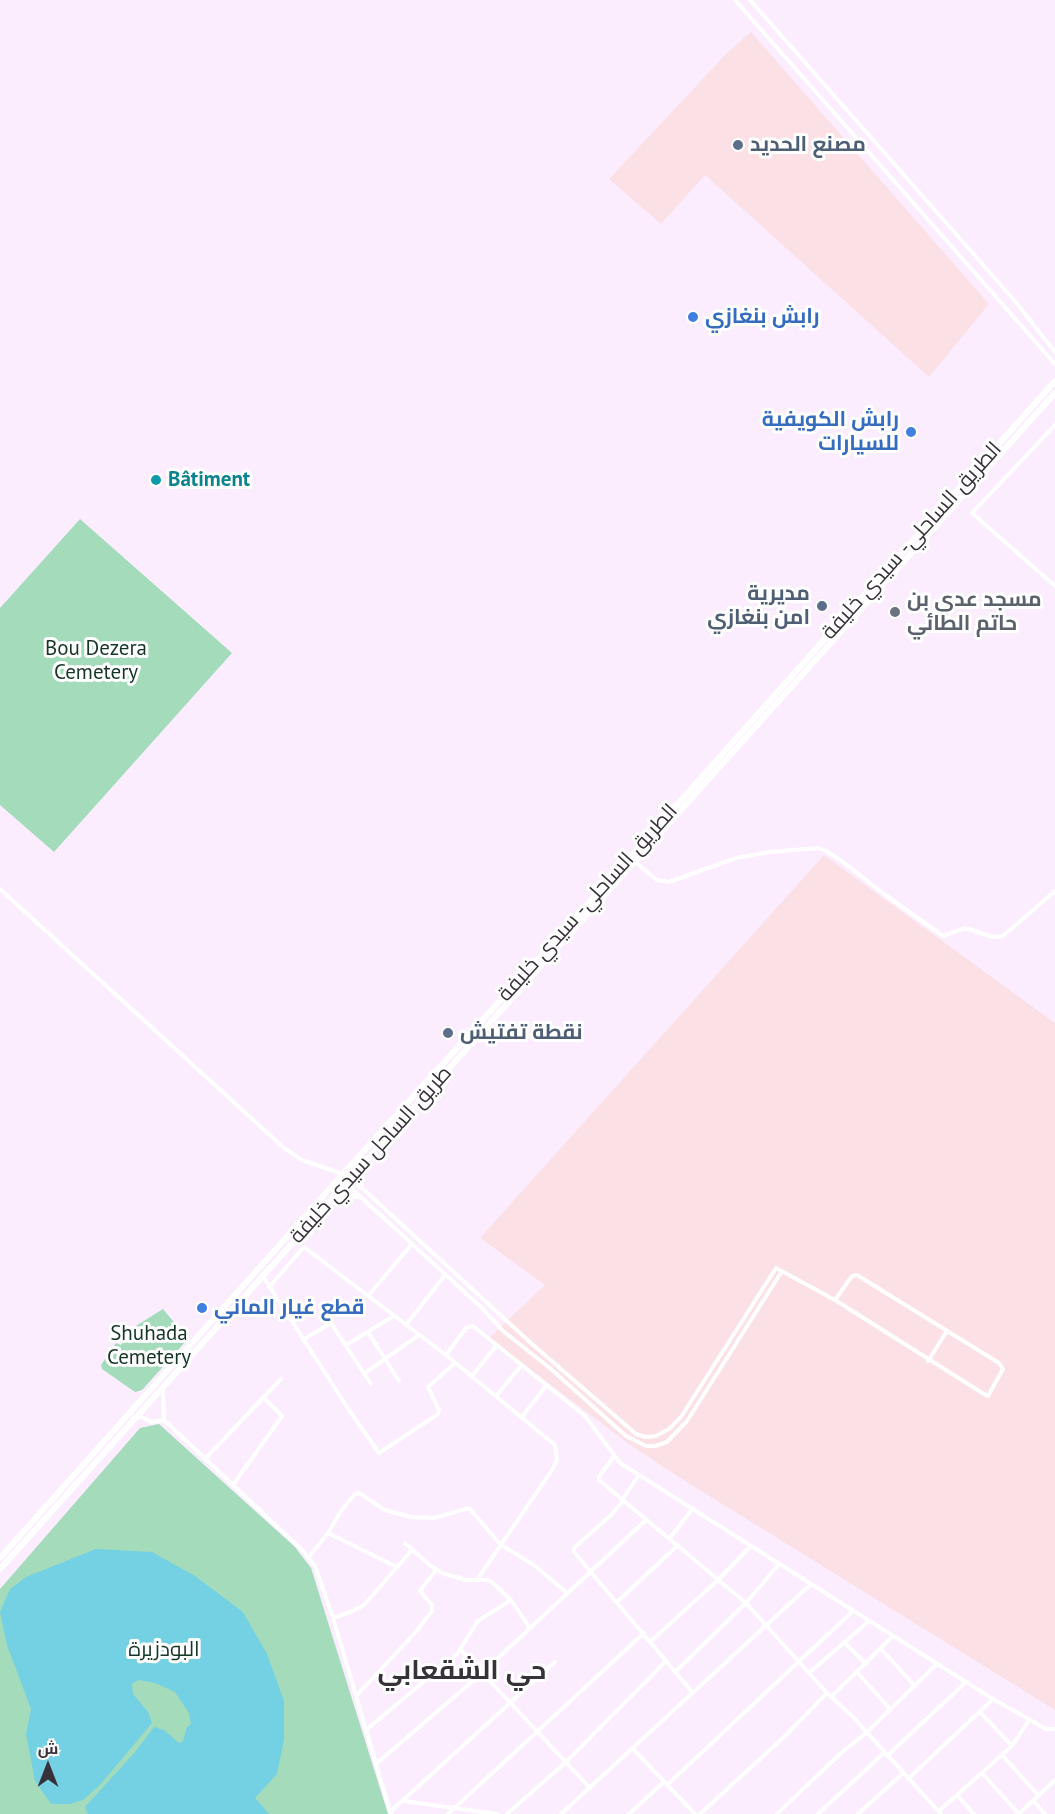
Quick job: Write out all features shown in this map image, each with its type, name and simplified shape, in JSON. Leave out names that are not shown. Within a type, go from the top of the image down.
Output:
[{"type":"highway","name":"الطريق الساحلي- سيدي خليفة","points":[[0,1558],[340,1174],[642,844],[1055,381]]},
{"type":"highway","name":"طريق الساحل سيدي خليفة","points":[[0,1569],[1055,393]]},
{"type":"highway","points":[[361,1167],[361,1187]]},
{"type":"highway","points":[[331,1201],[347,1196],[358,1196]]},
{"type":"street","points":[[735,0],[1055,364]]},
{"type":"street","points":[[750,0],[1014,300],[1055,352]]},
{"type":"street","points":[[1055,425],[972,513],[1055,586]]},
{"type":"street","points":[[635,862],[657,880],[669,882],[736,858],[770,852],[818,848],[843,861],[884,894],[943,936],[965,928],[993,937],[1003,936],[1055,891]]},
{"type":"street","points":[[0,889],[284,1148],[296,1157],[340,1174],[358,1196],[446,1275],[503,1331],[626,1436],[639,1444],[661,1445],[673,1437],[687,1421],[782,1272]]},
{"type":"street","points":[[348,1182],[361,1187],[532,1344],[636,1434],[646,1437],[656,1436],[669,1429],[681,1417],[776,1268],[836,1300],[978,1392],[988,1396],[1003,1369],[1002,1365],[857,1275],[852,1276],[836,1300]]},
{"type":"street","points":[[296,1240],[446,1355],[555,1445],[557,1460],[552,1470],[477,1580]]},
{"type":"street","points":[[368,1296],[412,1244]]},
{"type":"street","points":[[269,1287],[304,1247]]},
{"type":"street","points":[[406,1325],[446,1275]]},
{"type":"street","points":[[263,1276],[379,1453],[438,1414],[439,1410],[428,1387],[455,1363]]},
{"type":"street","points":[[490,1316],[496,1311]]},
{"type":"street","points":[[346,1345],[393,1316]]},
{"type":"street","points":[[303,1340],[329,1323],[333,1325],[371,1384]]},
{"type":"street","points":[[446,1355],[469,1326],[473,1326],[585,1416],[620,1463],[993,1699],[1046,1729],[1053,1729],[1055,1724]]},
{"type":"street","points":[[928,1361],[947,1331]]},
{"type":"street","points":[[368,1332],[399,1382]]},
{"type":"street","points":[[365,1373],[419,1335]]},
{"type":"street","points":[[528,1350],[532,1344]]},
{"type":"street","points":[[472,1376],[496,1346]]},
{"type":"street","points":[[496,1396],[521,1366]]},
{"type":"street","points":[[205,1459],[281,1379]]},
{"type":"street","points":[[522,1417],[546,1386]]},
{"type":"street","points":[[163,1387],[164,1420],[309,1557],[318,1572],[391,1813],[555,1662]]},
{"type":"street","points":[[233,1485],[282,1416],[264,1398]]},
{"type":"street","points":[[138,1415],[151,1422],[164,1420]]},
{"type":"street","points":[[681,1417],[687,1421]]},
{"type":"street","points":[[614,1456],[598,1479],[746,1603],[940,1813],[1011,1746],[1029,1720]]},
{"type":"street","points":[[639,1475],[623,1500],[574,1548],[574,1552],[693,1693]]},
{"type":"street","points":[[309,1557],[328,1533],[340,1511],[358,1493],[385,1510],[411,1517],[434,1518],[469,1508],[501,1545],[534,1565],[567,1593]]},
{"type":"street","points":[[670,1538],[693,1508]]},
{"type":"street","points":[[376,1764],[482,1673],[646,1520]]},
{"type":"street","points":[[328,1533],[397,1567]]},
{"type":"street","points":[[405,1543],[436,1570],[451,1576],[488,1580],[511,1600],[530,1628]]},
{"type":"street","points":[[617,1602],[678,1545]]},
{"type":"street","points":[[651,1641],[718,1580],[751,1545]]},
{"type":"street","points":[[333,1618],[364,1605],[412,1550]]},
{"type":"street","points":[[675,1672],[746,1603],[779,1563]]},
{"type":"street","points":[[356,1696],[415,1633],[432,1611],[432,1605],[420,1591],[436,1570]]},
{"type":"street","points":[[561,1814],[811,1584]]},
{"type":"street","points":[[366,1730],[461,1650],[478,1621],[511,1600]]},
{"type":"street","points":[[629,1814],[666,1784],[853,1611]]},
{"type":"street","points":[[810,1673],[869,1621]]},
{"type":"street","points":[[448,1814],[644,1633]]},
{"type":"street","points":[[700,1814],[829,1695],[866,1664],[893,1636]]},
{"type":"street","points":[[844,1642],[866,1664]]},
{"type":"street","points":[[881,1649],[915,1686]]},
{"type":"street","points":[[461,1650],[590,1788]]},
{"type":"street","points":[[507,1814],[566,1761],[666,1661]]},
{"type":"street","points":[[777,1814],[937,1664]]},
{"type":"street","points":[[857,1672],[890,1709]]},
{"type":"street","points":[[818,1814],[966,1682]]},
{"type":"street","points":[[908,1779],[993,1699]]},
{"type":"street","points":[[980,1712],[1011,1746]]},
{"type":"street","points":[[633,1749],[694,1814]]},
{"type":"street","points":[[1002,1755],[1039,1796]]},
{"type":"street","points":[[858,1814],[903,1773]]},
{"type":"street","points":[[982,1773],[1019,1814],[1055,1780]]},
{"type":"street","points":[[957,1795],[975,1814]]},
{"type":"street","points":[[1033,1800],[1045,1814]]},
{"type":"street","points":[[403,1801],[497,1814]]},
{"type":"shaded area","points":[[751,32],[989,304],[929,377],[705,175],[661,224],[609,179],[727,53]]},
{"type":"shaded area","points":[[824,855],[1055,1023],[1055,1710],[677,1476],[629,1444],[489,1338],[545,1285],[480,1238]]},
{"type":"green space","name":"Bou Dezera Cemetery","points":[[80,519],[232,653],[54,852],[0,805],[0,608]]},
{"type":"green space","name":"Shuhada Cemetery","points":[[163,1309],[188,1339],[142,1390],[135,1392],[102,1369],[101,1365],[116,1343],[121,1345],[131,1329]]},
{"type":"green space","name":"البودزيرة","points":[[159,1424],[295,1547],[311,1568],[388,1814],[0,1814],[0,1589],[140,1428]]},
{"type":"water","points":[[96,1549],[152,1552],[195,1576],[243,1612],[267,1654],[284,1701],[284,1740],[277,1774],[255,1798],[269,1814],[88,1814],[85,1807],[135,1752],[154,1727],[164,1730],[179,1743],[183,1741],[187,1727],[191,1724],[189,1713],[175,1692],[155,1683],[139,1680],[132,1684],[133,1694],[148,1712],[152,1723],[100,1785],[83,1800],[70,1804],[51,1804],[35,1781],[26,1734],[31,1709],[7,1645],[0,1612],[10,1589],[26,1577]]},
{"type":"place","name":"مصنع الحديد","points":[[738,145]]},
{"type":"place","name":"رابش بنغازي","points":[[693,317]]},
{"type":"place","name":"رابش الكويفية للسيارات","points":[[911,432]]},
{"type":"place","name":"Bâtiment","points":[[156,480]]},
{"type":"place","name":"مديرية امن بنغازي","points":[[822,606]]},
{"type":"place","name":"مسجد عدي بن حاتم الطائي","points":[[895,612]]},
{"type":"place","name":"نقطة تفتيش","points":[[448,1033]]},
{"type":"place","name":"قطع غيار الماني","points":[[202,1308]]},
{"type":"district","name":"حي الشقعابي","points":[[462,1671]]}]
